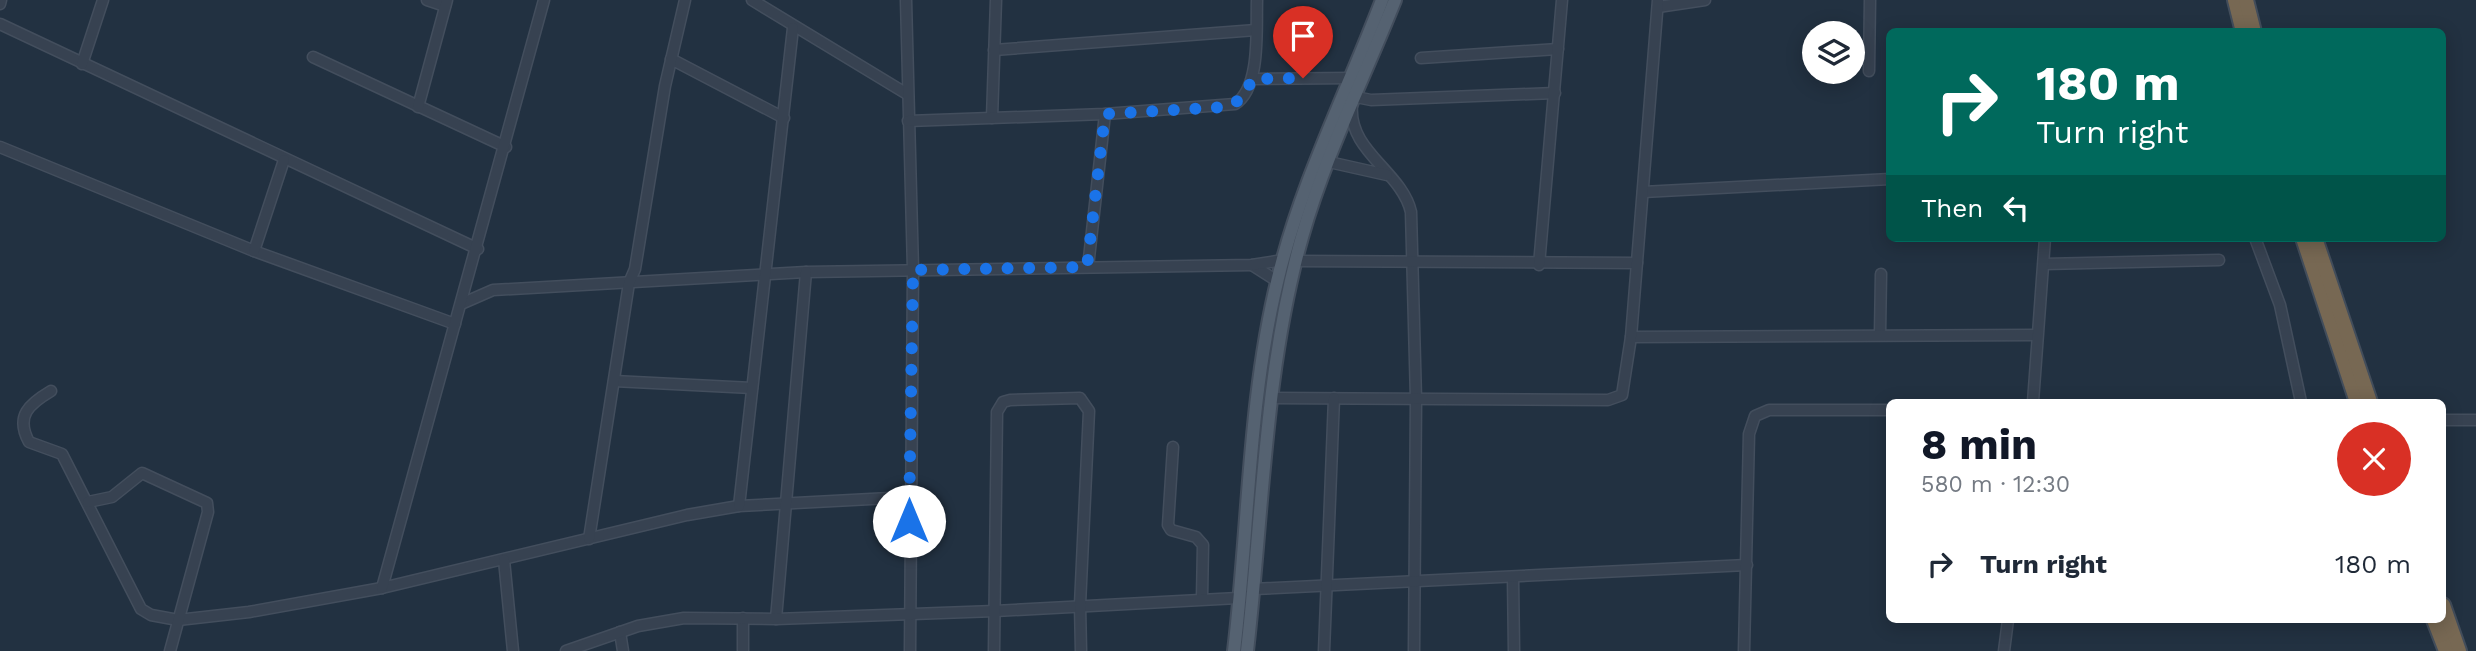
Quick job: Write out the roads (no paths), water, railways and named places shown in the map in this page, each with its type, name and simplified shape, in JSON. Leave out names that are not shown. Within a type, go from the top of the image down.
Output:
[{"type":"highway","points":[[2235,0],[2242,28]]},
{"type":"highway","points":[[2246,0],[2253,28]]},
{"type":"highway","points":[[2304,242],[2356,399]]},
{"type":"highway","points":[[2316,242],[2369,399]]},
{"type":"highway","points":[[2446,614],[2459,651]]},
{"type":"highway","points":[[2435,623],[2446,651]]},
{"type":"main road","points":[[1247,651],[1271,398],[1289,260],[1300,205],[1382,0]]},
{"type":"main road","points":[[1234,651],[1263,353],[1277,282],[1289,260],[1395,0]]},
{"type":"main road","points":[[1263,353],[1277,353]]},
{"type":"street","points":[[82,64],[103,0]]},
{"type":"street","points":[[418,107],[446,3],[427,0]]},
{"type":"street","points":[[382,588],[478,249],[544,0]]},
{"type":"street","points":[[589,539],[629,283],[635,269],[671,59],[685,0]]},
{"type":"street","points":[[752,0],[793,28],[907,94]]},
{"type":"street","points":[[906,0],[913,270],[909,497],[910,651]]},
{"type":"street","points":[[992,118],[996,0]]},
{"type":"street","points":[[908,121],[1227,107],[1244,97],[1252,79],[1257,0]]},
{"type":"street","points":[[1539,265],[1562,0]]},
{"type":"street","points":[[1271,398],[1615,399],[1624,391],[1631,337],[1658,3],[1705,0]]},
{"type":"street","points":[[1869,71],[1870,0]]},
{"type":"street","points":[[0,24],[478,249]]},
{"type":"street","points":[[738,506],[761,295],[767,274],[793,28]]},
{"type":"street","points":[[994,50],[1256,30]]},
{"type":"street","points":[[1420,58],[1558,49]]},
{"type":"street","points":[[313,57],[506,147]]},
{"type":"street","points":[[671,59],[784,118]]},
{"type":"street","points":[[1252,79],[1353,78]]},
{"type":"street","points":[[1414,651],[1416,399],[1410,204],[1403,189],[1389,176],[1360,136],[1352,114],[1354,101],[1555,93]]},
{"type":"street","points":[[1087,267],[1105,114]]},
{"type":"street","points":[[0,147],[254,251],[455,324]]},
{"type":"street","points":[[254,251],[284,160]]},
{"type":"street","points":[[1329,162],[1389,176]]},
{"type":"street","points":[[1643,192],[1886,179]]},
{"type":"street","points":[[2033,399],[2045,242]]},
{"type":"street","points":[[2256,242],[2280,305],[2300,399]]},
{"type":"street","points":[[461,304],[493,290],[806,272],[1252,265],[1289,260],[1539,265],[1637,263]]},
{"type":"street","points":[[2044,264],[2219,260]]},
{"type":"street","points":[[1252,265],[1277,282]]},
{"type":"street","points":[[776,619],[806,272]]},
{"type":"street","points":[[1880,334],[1881,274]]},
{"type":"street","points":[[1631,337],[2037,335]]},
{"type":"street","points":[[614,381],[752,388]]},
{"type":"street","points":[[51,391],[25,411],[22,426],[34,446],[62,454],[135,601],[151,615],[178,620],[250,612],[382,588],[738,506],[909,497]]},
{"type":"street","points":[[994,651],[997,412],[1003,402],[1010,400],[1080,398],[1087,405],[1080,605],[1081,651]]},
{"type":"street","points":[[1324,651],[1334,398]]},
{"type":"street","points":[[1744,651],[1749,434],[1755,416],[1769,410],[1886,410]]},
{"type":"street","points":[[2446,420],[2476,420]]},
{"type":"street","points":[[1173,447],[1168,525],[1171,530],[1196,537],[1203,545],[1202,598]]},
{"type":"street","points":[[88,502],[112,497],[142,472],[207,503],[208,512],[170,651]]},
{"type":"street","points":[[504,560],[513,651]]},
{"type":"street","points":[[1254,590],[1327,584],[1747,565]]},
{"type":"street","points":[[1513,577],[1514,651]]},
{"type":"street","points":[[566,651],[589,647],[620,632],[684,618],[776,619],[1238,598]]},
{"type":"street","points":[[743,618],[743,651]]},
{"type":"street","points":[[2004,651],[2008,623]]},
{"type":"street","points":[[620,632],[623,651]]}]
